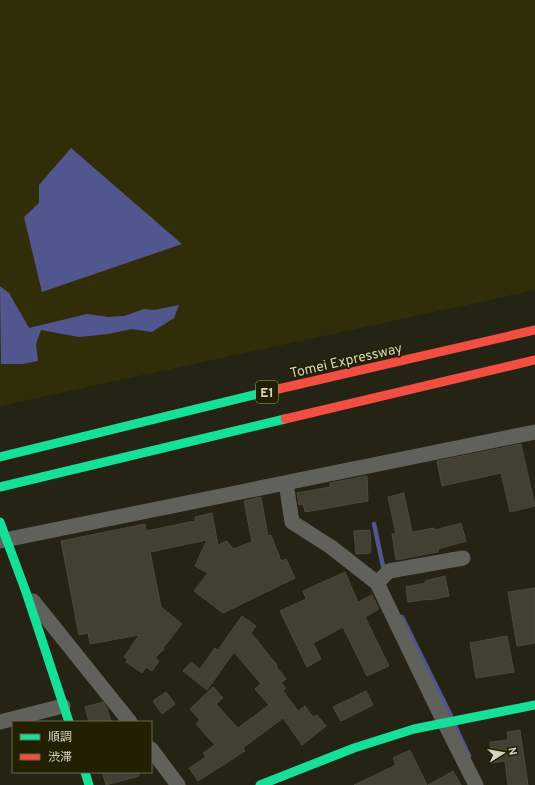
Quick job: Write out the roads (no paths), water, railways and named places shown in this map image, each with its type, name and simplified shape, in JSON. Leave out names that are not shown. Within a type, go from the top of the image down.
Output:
[{"type":"main road","name":"Tomei Expressway","points":[[0,457],[250,396],[535,330]]},
{"type":"main road","name":"E1","points":[[0,487],[535,360]]},
{"type":"main road","points":[[0,522],[4,541],[26,592],[68,721]]},
{"type":"main road","points":[[260,785],[354,748],[414,729],[535,705]]},
{"type":"main road","points":[[85,773],[89,785]]},
{"type":"street","points":[[4,541],[535,432]]},
{"type":"street","points":[[286,483],[292,522],[331,547],[377,584],[476,785]]},
{"type":"street","points":[[377,584],[389,571],[463,558]]},
{"type":"street","points":[[26,592],[129,721]]},
{"type":"street","points":[[0,722],[63,706]]},
{"type":"street","points":[[152,750],[178,785]]},
{"type":"water","points":[[71,148],[182,244],[42,292],[24,217],[39,203],[39,185]]},
{"type":"water","points":[[0,286],[9,293],[29,328],[87,314],[108,317],[124,316],[144,309],[154,310],[179,305],[174,318],[152,332],[132,329],[108,334],[79,337],[41,330],[36,344],[38,361],[22,364],[1,364]]},
{"type":"waterway","points":[[374,524],[384,571]]},
{"type":"waterway","points":[[402,617],[451,716]]},
{"type":"waterway","points":[[455,726],[469,756]]}]
